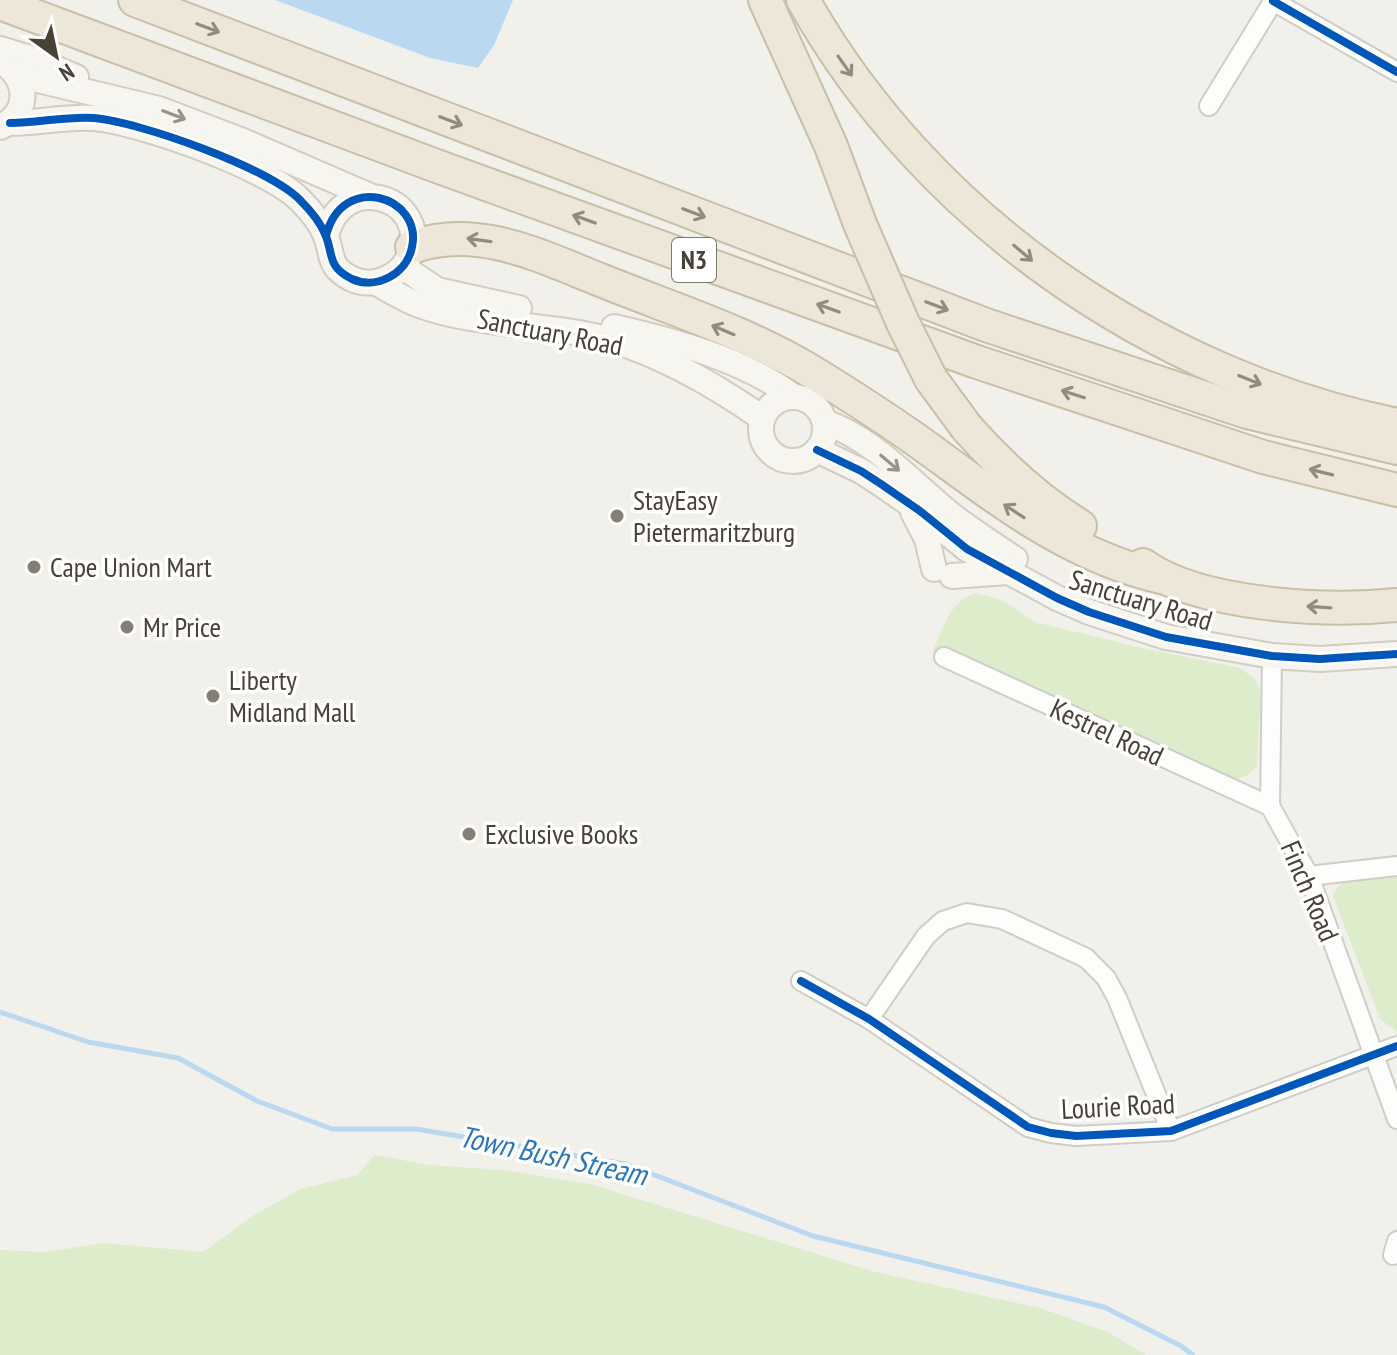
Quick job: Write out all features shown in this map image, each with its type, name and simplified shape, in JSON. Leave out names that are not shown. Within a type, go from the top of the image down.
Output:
[{"type":"highway","name":"N3","points":[[135,0],[986,325],[1247,412],[1397,448]]},
{"type":"highway","points":[[765,0],[831,146],[860,224],[903,323],[931,379],[967,428],[1007,471],[1051,509],[1161,577]]},
{"type":"highway","points":[[803,0],[885,120],[952,192],[1033,262],[1148,333],[1237,375],[1313,405],[1397,425]]},
{"type":"highway","name":"N3","points":[[0,3],[428,163],[977,362],[1263,457],[1397,490]]},
{"type":"highway","points":[[408,257],[442,238],[501,243],[569,267],[761,346],[811,371],[915,439],[1022,517],[1120,565],[1217,593],[1284,604],[1343,608],[1397,605]]},
{"type":"street","points":[[1209,106],[1273,0],[1397,72]]},
{"type":"street","points":[[0,49],[243,141],[370,196],[388,200],[403,212],[412,229],[408,257],[390,278],[375,282],[355,280],[334,265],[328,253],[326,236],[316,219],[291,191],[244,167],[146,128],[96,118],[71,117],[5,125]]},
{"type":"street","points":[[9,69],[139,104]]},
{"type":"street","points":[[5,125],[19,113],[23,101],[23,87],[9,69]]},
{"type":"street","points":[[326,236],[336,212],[357,198],[370,196]]},
{"type":"street","name":"Sanctuary Road","points":[[408,257],[437,290],[674,342],[750,371],[793,396]]},
{"type":"street","name":"Sanctuary Road","points":[[375,282],[421,306],[464,316],[589,335],[637,349],[675,365],[762,418]]},
{"type":"street","points":[[793,396],[813,404],[825,422],[823,440],[807,458],[795,461],[776,457],[762,440],[762,418],[773,403],[793,396]]},
{"type":"street","name":"Sanctuary Road","points":[[825,422],[841,428],[870,447],[959,521],[1022,564],[1120,621]]},
{"type":"street","name":"Sanctuary Road","points":[[817,450],[861,471],[920,511],[967,549],[1057,598],[1120,621],[1166,637],[1272,656],[1320,659],[1397,654]]},
{"type":"street","points":[[909,505],[943,573],[1011,572]]},
{"type":"street","name":"Finch Road","points":[[1272,656],[1270,806],[1309,876],[1397,1119]]},
{"type":"street","name":"Kestrel Road","points":[[944,657],[1270,806]]},
{"type":"street","points":[[1309,876],[1397,866]]},
{"type":"street","points":[[869,1019],[926,936],[943,921],[967,913],[1002,919],[1086,958],[1106,978],[1171,1131]]},
{"type":"street","name":"Lourie Road","points":[[801,981],[869,1019],[1028,1127],[1076,1136],[1171,1131],[1397,1046]]},
{"type":"green space","points":[[975,593],[1000,599],[1035,622],[1240,668],[1255,679],[1261,692],[1257,766],[1247,776],[1231,781],[932,654],[953,610]]},
{"type":"green space","points":[[1397,873],[1397,1032],[1380,1019],[1333,896],[1344,882],[1352,878]]},
{"type":"green space","points":[[375,1155],[429,1165],[502,1170],[590,1184],[875,1272],[1040,1308],[1108,1332],[1146,1355],[0,1355],[0,1250],[46,1252],[103,1243],[203,1252],[257,1213],[301,1189],[357,1175]]},
{"type":"water","points":[[275,0],[513,0],[494,45],[478,68],[430,58]]},
{"type":"waterway","name":"Town Bush Stream","points":[[0,1012],[88,1042],[178,1058],[257,1101],[332,1129],[416,1129],[626,1164],[813,1236],[1104,1307],[1193,1355]]},
{"type":"cycle path","points":[[1273,1],[1397,72]]},
{"type":"cycle path","points":[[10,123],[84,118],[115,121],[171,137],[233,161],[284,187],[300,200],[323,230],[334,264],[344,274],[361,282],[380,281],[397,272],[409,257],[412,247],[412,229],[405,215],[394,204],[379,198],[363,197],[348,203],[335,216],[326,236]]},
{"type":"cycle path","points":[[817,450],[881,484],[967,549],[1089,612],[1166,637],[1272,656],[1320,659],[1397,654]]},
{"type":"cycle path","points":[[801,981],[869,1019],[1028,1127],[1076,1136],[1171,1131],[1397,1046]]},
{"type":"place","name":"StayEasy Pietermaritzburg","points":[[617,516]]},
{"type":"place","name":"Cape Union Mart","points":[[34,567]]},
{"type":"place","name":"Mr Price","points":[[127,627]]},
{"type":"place","name":"Liberty Midland Mall","points":[[213,696]]},
{"type":"place","name":"Exclusive Books","points":[[469,834]]}]
